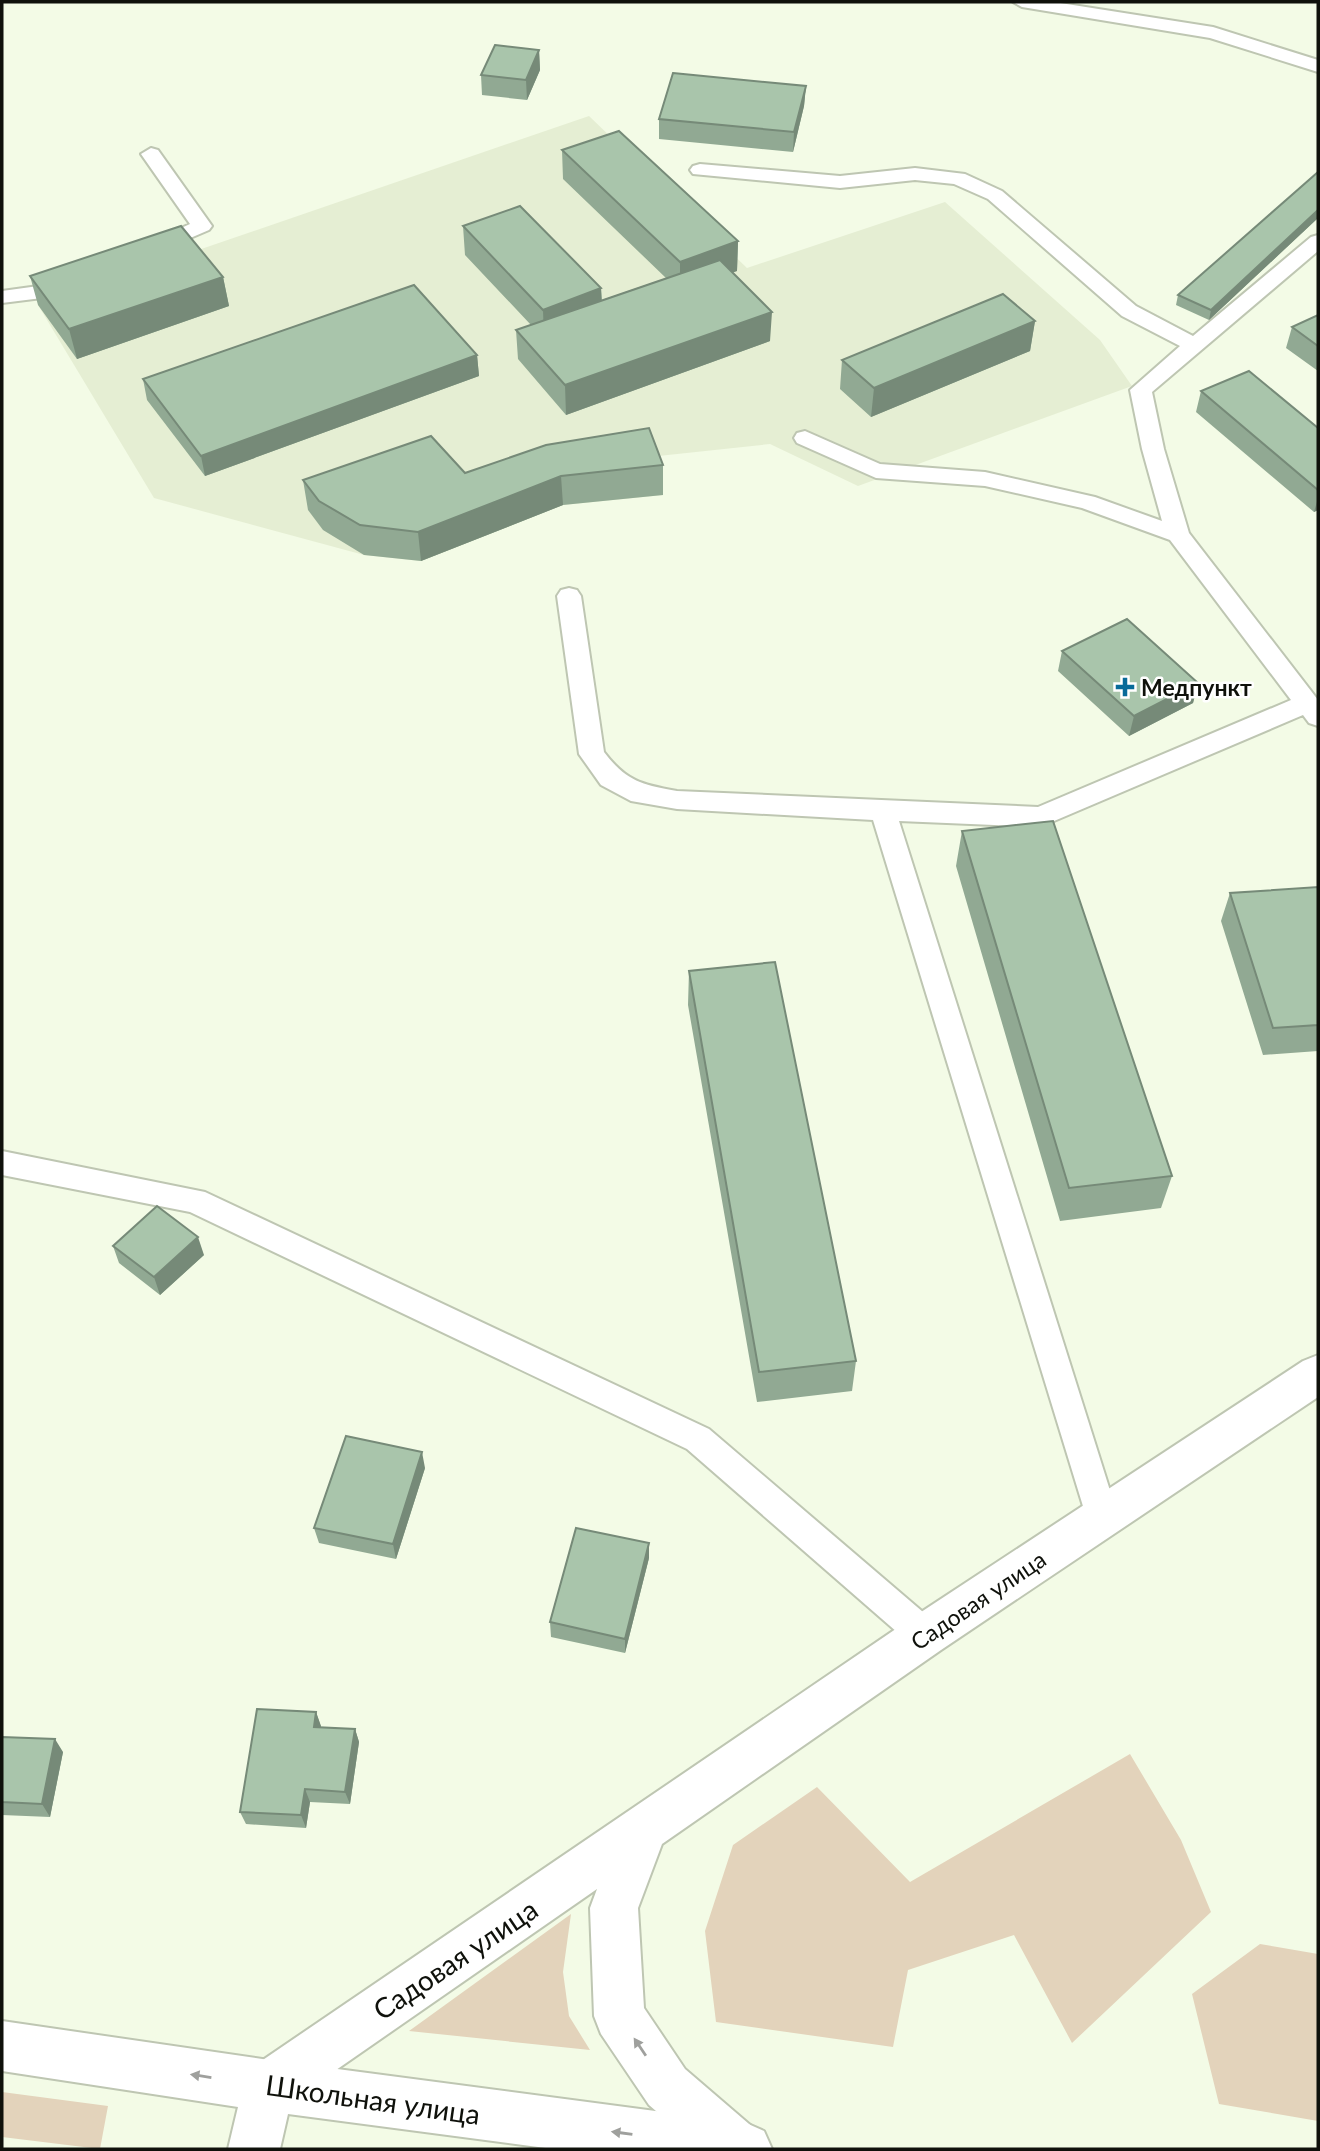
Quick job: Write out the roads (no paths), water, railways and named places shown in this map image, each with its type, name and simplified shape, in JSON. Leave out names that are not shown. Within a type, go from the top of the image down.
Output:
[{"type":"street","name":"Садовая улица","points":[[269,2086],[925,1635],[1318,1374]]},
{"type":"street","points":[[642,1832],[614,1908],[619,2016],[667,2087],[742,2149]]},
{"type":"street","name":"Школьная улица","points":[[2,2046],[269,2086],[742,2149]]},
{"type":"street","points":[[254,2149],[269,2086]]},
{"type":"lane","points":[[1022,2],[1213,33],[1318,66]]},
{"type":"lane","points":[[130,258],[202,226],[151,154]]},
{"type":"lane","points":[[700,170],[840,182],[915,174],[958,178],[995,195],[1129,311],[1195,345]]},
{"type":"lane","points":[[569,596],[593,754],[610,778],[640,794],[677,800],[1041,817],[1313,710],[1178,535],[1153,449],[1141,390],[1318,241]]},
{"type":"lane","points":[[2,297],[58,290],[94,274]]},
{"type":"lane","points":[[805,438],[876,471],[985,479],[1087,502],[1178,535]]},
{"type":"lane","points":[[883,811],[1102,1516]]},
{"type":"lane","points":[[2,1163],[195,1201],[698,1439],[925,1635]]},
{"type":"place","name":"Медпункт","points":[[1125,687]]}]
